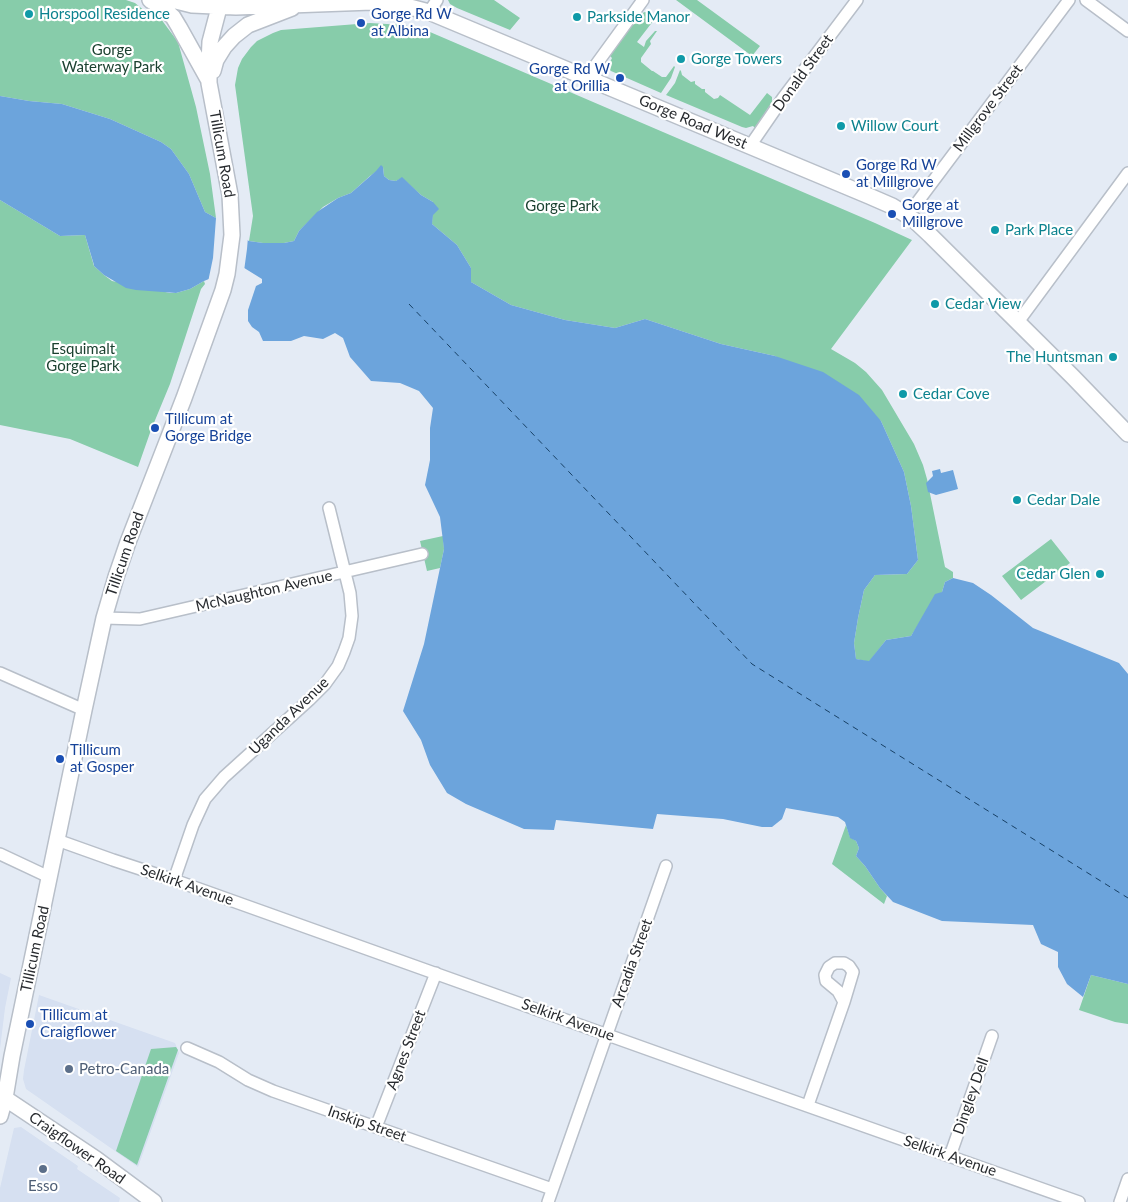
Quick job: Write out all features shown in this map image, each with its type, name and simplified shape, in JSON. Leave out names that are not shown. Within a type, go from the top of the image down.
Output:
[{"type":"main road","points":[[150,0],[173,17],[210,83]]},
{"type":"main road","name":"Gorge Road West","points":[[172,0],[192,6],[220,3],[297,2],[372,2],[406,6],[433,6],[588,78],[892,206],[914,220],[930,235],[1126,428]]},
{"type":"main road","points":[[210,83],[216,60],[234,36],[248,26],[297,2]]},
{"type":"main road","name":"Tillicum Road","points":[[0,1116],[2,1096],[104,618],[128,542],[184,398],[223,290],[229,260],[232,217],[227,172],[210,83],[209,63],[210,42],[220,3]]},
{"type":"main road","name":"Craigflower Road","points":[[2,1096],[96,1160],[136,1196],[154,1202]]},
{"type":"street","points":[[588,78],[594,66],[643,0]]},
{"type":"street","name":"Donald Street","points":[[750,146],[783,98],[857,0]]},
{"type":"street","name":"Millgrove Street","points":[[905,214],[916,204],[1069,0]]},
{"type":"street","points":[[1086,0],[1128,31]]},
{"type":"street","points":[[1018,322],[1128,173]]},
{"type":"street","name":"Uganda Avenue","points":[[174,880],[193,825],[205,799],[224,777],[325,684],[338,666],[344,652],[352,616],[350,593],[329,508]]},
{"type":"street","name":"McNaughton Avenue","points":[[104,618],[140,619],[422,554]]},
{"type":"street","points":[[0,673],[84,710]]},
{"type":"street","name":"Selkirk Avenue","points":[[57,840],[1079,1202]]},
{"type":"street","points":[[0,854],[49,878]]},
{"type":"street","name":"Arcadia Street","points":[[548,1202],[666,866]]},
{"type":"street","name":"Agnes Street","points":[[376,1127],[436,973]]},
{"type":"street","points":[[808,1105],[844,1002]]},
{"type":"street","name":"Dingley Dell","points":[[950,1156],[992,1036]]},
{"type":"street","name":"Inskip Street","points":[[187,1048],[219,1062],[248,1080],[273,1091],[552,1189]]},
{"type":"street","points":[[1120,1202],[1128,1179]]},
{"type":"shaded area","points":[[0,973],[11,978],[0,1049]]},
{"type":"shaded area","points":[[39,995],[175,1043],[179,1053],[138,1167],[26,1089],[23,1079],[24,1070]]},
{"type":"shaded area","points":[[21,1127],[78,1166],[77,1169],[120,1198],[119,1202],[0,1202],[0,1188],[14,1128]]},
{"type":"green space","name":"Gorge Waterway Park","points":[[0,0],[126,0],[135,3],[146,12],[161,19],[178,42],[196,107],[210,174],[216,218],[205,212],[189,174],[171,149],[161,142],[110,119],[62,104],[0,96]]},
{"type":"green space","points":[[448,0],[494,0],[520,18],[510,30],[457,8],[450,4]]},
{"type":"green space","points":[[676,0],[697,0],[760,46],[752,56]]},
{"type":"green space","points":[[645,12],[657,16],[637,42],[644,47],[646,41],[657,31],[641,58],[641,62],[662,77],[666,77],[675,67],[671,78],[661,93],[609,69],[612,58],[610,56],[640,14]]},
{"type":"green space","name":"Gorge Park","points":[[370,23],[404,25],[430,32],[912,240],[831,349],[855,363],[882,390],[914,444],[927,479],[945,567],[953,572],[953,578],[945,582],[942,592],[911,636],[886,640],[869,662],[856,659],[854,643],[864,590],[875,575],[907,574],[918,560],[911,506],[904,472],[881,421],[775,356],[721,344],[645,319],[615,328],[565,320],[511,305],[471,282],[471,268],[457,245],[432,224],[433,202],[421,195],[402,178],[396,181],[389,180],[384,176],[383,167],[351,193],[323,207],[299,231],[294,241],[263,243],[249,241],[253,216],[235,85],[238,68],[242,59],[257,41],[281,30]]},
{"type":"green space","points":[[680,70],[682,75],[691,82],[695,81],[695,84],[705,89],[705,92],[714,99],[720,95],[750,115],[767,93],[772,97],[772,102],[755,128],[753,126],[742,127],[666,95],[675,83]]},
{"type":"green space","name":"Esquimalt Gorge Park","points":[[0,200],[60,236],[85,235],[94,266],[112,281],[176,293],[190,289],[204,281],[205,284],[201,289],[170,384],[138,467],[70,439],[0,425]]},
{"type":"green space","points":[[443,536],[444,549],[440,568],[427,571],[420,541]]},
{"type":"green space","points":[[1051,539],[1070,563],[1021,600],[1002,576]]},
{"type":"green space","points":[[846,825],[850,837],[856,841],[859,848],[856,856],[887,896],[884,904],[832,864]]},
{"type":"green space","points":[[1091,975],[1128,984],[1128,1024],[1115,1022],[1079,1010]]},
{"type":"green space","points":[[176,1047],[178,1050],[137,1165],[116,1151],[151,1049]]},
{"type":"water","points":[[0,96],[62,104],[110,119],[161,142],[171,149],[189,174],[205,212],[216,218],[225,227],[249,241],[284,243],[294,241],[299,231],[317,212],[338,198],[351,193],[381,165],[384,176],[389,180],[396,181],[402,177],[439,209],[433,215],[432,224],[457,245],[471,268],[471,282],[511,305],[565,320],[615,328],[645,319],[721,344],[775,356],[823,372],[859,395],[881,421],[904,472],[911,506],[918,560],[907,574],[875,575],[864,590],[854,643],[856,659],[869,661],[886,640],[911,636],[935,594],[942,592],[945,582],[953,578],[973,583],[1033,628],[1119,663],[1128,674],[1128,984],[1091,975],[1083,997],[1067,984],[1058,967],[1058,952],[1041,944],[1033,925],[942,921],[893,902],[856,856],[859,848],[856,841],[850,838],[845,822],[838,817],[786,808],[782,819],[772,827],[762,827],[723,819],[657,814],[653,829],[556,820],[554,830],[524,829],[466,804],[447,793],[430,765],[421,740],[403,711],[424,644],[444,549],[440,517],[425,485],[430,460],[430,428],[433,408],[419,391],[400,383],[371,381],[350,357],[343,338],[335,333],[323,339],[304,336],[291,341],[263,341],[259,332],[248,321],[248,310],[256,286],[262,283],[262,279],[241,266],[204,281],[190,289],[176,293],[126,288],[104,275],[94,266],[85,235],[60,236],[0,200]]},
{"type":"water","points":[[940,469],[941,473],[953,470],[958,489],[936,495],[928,492],[926,483],[933,476],[932,471]]},
{"type":"pier","points":[[216,218],[219,218],[226,225],[248,237],[247,249],[244,271],[241,269],[208,282],[213,258]]},
{"type":"ferry route","points":[[409,304],[752,664],[1128,898]]},
{"type":"place","name":"Horspool Residence","points":[[29,14]]},
{"type":"place","name":"Parkside Manor","points":[[577,17]]},
{"type":"place","name":"Gorge Rd W at Albina","points":[[361,23]]},
{"type":"place","name":"Gorge Towers","points":[[681,59]]},
{"type":"place","name":"Gorge Rd W at Orillia","points":[[620,78]]},
{"type":"place","name":"Willow Court","points":[[841,126]]},
{"type":"place","name":"Gorge Rd W at Millgrove","points":[[846,174]]},
{"type":"place","name":"Gorge at Millgrove","points":[[892,214]]},
{"type":"place","name":"Park Place","points":[[995,230]]},
{"type":"place","name":"Cedar View","points":[[935,304]]},
{"type":"place","name":"The Huntsman","points":[[1113,357]]},
{"type":"place","name":"Cedar Cove","points":[[903,394]]},
{"type":"place","name":"Tillicum at Gorge Bridge","points":[[155,428]]},
{"type":"place","name":"Cedar Dale","points":[[1017,500]]},
{"type":"place","name":"Cedar Glen","points":[[1100,574]]},
{"type":"place","name":"Tillicum at Gosper","points":[[60,759]]},
{"type":"place","name":"Tillicum at Craigflower","points":[[30,1024]]},
{"type":"place","name":"Petro-Canada","points":[[69,1069]]},
{"type":"place","name":"Esso","points":[[43,1169]]}]
